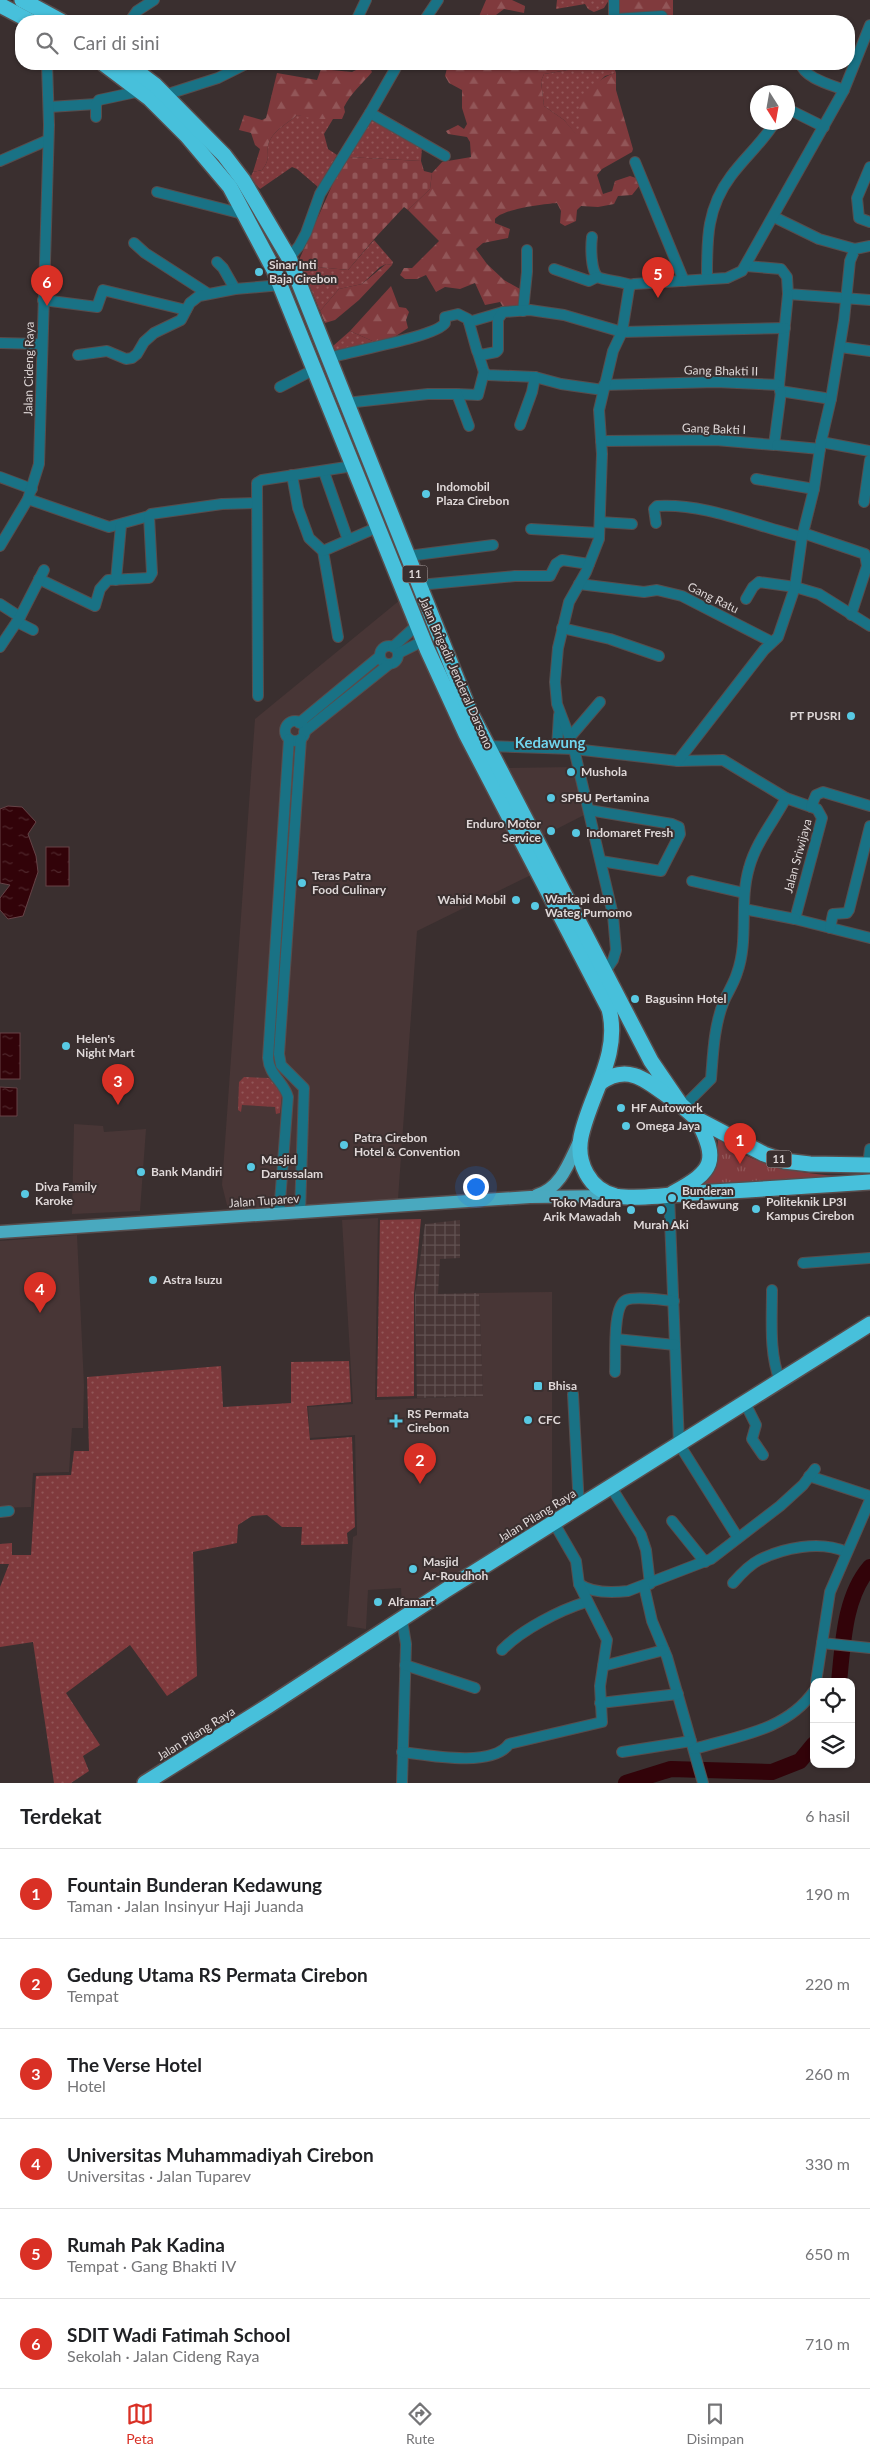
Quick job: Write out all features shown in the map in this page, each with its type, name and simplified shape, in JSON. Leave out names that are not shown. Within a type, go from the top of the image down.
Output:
[{"type":"highway","points":[[22,0],[47,12]]},
{"type":"highway","points":[[0,5],[19,15]]},
{"type":"highway","name":"Jalan Brigadir Jenderal Darsono","points":[[112,70],[140,91],[193,143],[230,187],[282,286],[424,641],[561,902],[604,973],[651,1061],[682,1106],[697,1119]]},
{"type":"highway","name":"Jalan Brigadir Jenderal Darsono","points":[[134,70],[165,95],[224,155],[244,180],[289,258],[408,556],[472,731],[487,746],[521,826]]},
{"type":"highway","name":"Jalan Brigadir Jenderal Darsono","points":[[561,902],[611,1020],[610,1051],[581,1137]]},
{"type":"highway","points":[[600,1083],[610,1076],[633,1074],[682,1106]]},
{"type":"highway","points":[[669,1195],[700,1177],[710,1161],[710,1148],[697,1119]]},
{"type":"highway","name":"11","points":[[697,1119],[764,1154],[784,1161],[825,1166],[869,1165]]},
{"type":"highway","name":"11","points":[[581,1137],[580,1157],[586,1174],[597,1186],[616,1196]]},
{"type":"highway","points":[[616,1196],[669,1195],[870,1182]]},
{"type":"highway","name":"Jalan Pilang Raya","points":[[146,1783],[554,1522],[870,1324]]},
{"type":"main road","points":[[530,1197],[544,1193],[559,1181],[581,1137]]},
{"type":"main road","name":"Jalan Tuparev","points":[[0,1232],[530,1197],[616,1196]]},
{"type":"street","points":[[134,15],[154,0]]},
{"type":"street","points":[[359,15],[366,0]]},
{"type":"street","points":[[428,15],[438,0]]},
{"type":"street","points":[[614,0],[614,15]]},
{"type":"street","points":[[855,62],[870,25]]},
{"type":"street","name":"Jalan Cideng Raya","points":[[0,546],[28,499],[39,464],[49,107],[47,70]]},
{"type":"street","points":[[165,95],[218,78],[234,70]]},
{"type":"street","points":[[289,258],[299,246],[306,233],[320,194],[395,70]]},
{"type":"street","points":[[804,70],[844,90]]},
{"type":"street","points":[[597,276],[630,285],[684,282],[737,275],[746,266],[774,217],[844,90],[852,70]]},
{"type":"street","points":[[49,107],[96,104],[104,98],[140,91]]},
{"type":"street","points":[[96,104],[96,117]]},
{"type":"street","points":[[795,112],[824,127]]},
{"type":"street","points":[[370,113],[445,156]]},
{"type":"street","points":[[707,279],[707,232],[715,202],[731,176],[761,143],[770,130]]},
{"type":"street","points":[[0,161],[48,140]]},
{"type":"street","points":[[635,162],[684,282]]},
{"type":"street","points":[[869,172],[857,198],[859,218],[870,222]]},
{"type":"street","points":[[157,192],[244,214]]},
{"type":"street","points":[[774,217],[819,239],[855,249],[870,246]]},
{"type":"street","points":[[592,237],[592,261],[597,276]]},
{"type":"street","points":[[134,243],[144,253],[207,293]]},
{"type":"street","points":[[678,761],[780,633],[795,587],[802,535],[814,489],[820,445],[831,399],[840,347],[850,261],[855,249]]},
{"type":"street","points":[[523,311],[527,250]]},
{"type":"street","points":[[217,262],[236,289]]},
{"type":"street","points":[[746,266],[781,270],[787,277],[788,294],[780,388]]},
{"type":"street","points":[[554,269],[589,281],[597,276]]},
{"type":"street","points":[[604,973],[613,960],[616,950],[616,934],[589,810],[574,749],[556,696],[555,682],[558,648],[569,602],[589,564],[599,528],[599,410],[603,387],[622,332],[630,285]]},
{"type":"street","points":[[78,354],[107,351],[126,359],[132,358],[137,354],[144,342],[154,333],[176,324],[190,303],[207,293],[282,286]]},
{"type":"street","points":[[43,300],[97,307],[103,290],[186,310]]},
{"type":"street","points":[[788,294],[870,300]]},
{"type":"street","points":[[469,322],[503,312],[530,310],[564,315],[622,332],[785,328]]},
{"type":"street","points":[[478,353],[496,352],[499,345],[498,319],[503,312]]},
{"type":"street","points":[[329,358],[425,334],[444,326],[445,318],[448,316],[463,314],[469,322],[484,372],[478,395],[428,394],[346,403]]},
{"type":"street","points":[[0,343],[42,344]]},
{"type":"street","points":[[840,347],[870,351]]},
{"type":"street","points":[[280,387],[315,369]]},
{"type":"street","name":"Gang Bhakti II","points":[[484,372],[496,376],[535,377],[561,384],[603,387],[716,382],[780,388],[831,399]]},
{"type":"street","points":[[520,425],[532,392],[535,377]]},
{"type":"street","name":"Gang Bakti I","points":[[600,440],[716,440],[774,445],[780,388]]},
{"type":"street","points":[[456,394],[469,426]]},
{"type":"street","points":[[777,445],[820,445],[870,451]]},
{"type":"street","points":[[864,502],[870,460]]},
{"type":"street","points":[[258,696],[256,485],[259,481],[353,466]]},
{"type":"street","points":[[324,472],[348,540]]},
{"type":"street","points":[[292,475],[298,508],[309,538],[323,551],[338,637]]},
{"type":"street","points":[[0,477],[32,489]]},
{"type":"street","points":[[756,479],[814,489]]},
{"type":"street","points":[[28,499],[101,525],[114,527],[156,513],[222,504],[257,504]]},
{"type":"street","points":[[656,523],[655,507],[688,506],[708,509],[862,552],[865,554],[868,566],[851,615]]},
{"type":"street","points":[[0,647],[18,619],[42,574],[94,606],[104,583],[116,580],[148,579],[152,573],[149,516]]},
{"type":"street","points":[[531,529],[599,528],[632,524]]},
{"type":"street","points":[[116,580],[121,525]]},
{"type":"street","points":[[323,551],[378,527]]},
{"type":"street","points":[[408,556],[493,545]]},
{"type":"street","points":[[419,585],[515,576],[550,576],[556,564],[562,560],[589,564]]},
{"type":"street","points":[[746,599],[753,587],[759,582],[795,587],[825,597],[870,626]]},
{"type":"street","name":"Gang Ratu","points":[[579,584],[644,592],[657,590],[682,596],[694,604],[772,642]]},
{"type":"street","points":[[0,604],[33,630]]},
{"type":"street","points":[[289,739],[388,665],[395,663],[396,650],[417,625]]},
{"type":"street","points":[[562,628],[610,639],[659,656]]},
{"type":"street","points":[[300,1213],[299,1187],[304,1088],[280,1060],[301,731],[380,656],[384,648],[396,650],[424,641]]},
{"type":"street","points":[[380,656],[384,663],[388,665]]},
{"type":"street","points":[[570,737],[600,702]]},
{"type":"street","points":[[557,748],[560,711]]},
{"type":"street","points":[[279,1214],[288,1097],[269,1066],[273,977],[289,739],[285,734],[286,726],[292,722],[301,731]]},
{"type":"street","name":"Jalan Sriwijaya","points":[[487,746],[574,749],[678,761],[723,760],[741,769],[763,786],[786,798],[811,807],[820,813],[821,828],[795,919]]},
{"type":"street","points":[[811,807],[816,795],[823,792],[870,806]]},
{"type":"street","points":[[682,1106],[711,1079],[714,1042],[723,1002],[738,973],[744,934],[744,893],[749,868],[755,851],[786,798]]},
{"type":"street","points":[[589,810],[680,827],[680,834],[661,871],[601,861]]},
{"type":"street","points":[[830,928],[833,914],[847,913],[849,910],[870,826]]},
{"type":"street","points":[[692,881],[744,893]]},
{"type":"street","points":[[744,909],[795,919],[870,938]]},
{"type":"street","points":[[274,962],[286,963]]},
{"type":"street","points":[[273,977],[284,978]]},
{"type":"street","points":[[869,1165],[870,1149]]},
{"type":"street","points":[[669,1195],[679,1444],[738,1538]]},
{"type":"street","points":[[803,1263],[870,1258]]},
{"type":"street","points":[[772,1290],[771,1330],[775,1366],[780,1382]]},
{"type":"street","points":[[615,1372],[619,1308],[624,1301],[632,1299],[674,1301]]},
{"type":"street","points":[[616,1339],[675,1345]]},
{"type":"street","points":[[573,1394],[579,1507]]},
{"type":"street","points":[[745,1403],[756,1425],[752,1439],[763,1455]]},
{"type":"street","points":[[579,1584],[588,1590],[628,1591],[705,1562],[726,1549],[780,1506],[812,1473],[870,1496]]},
{"type":"street","points":[[611,1487],[641,1535],[646,1550],[647,1585],[652,1621],[664,1650],[678,1694],[701,1779]]},
{"type":"street","points":[[817,1678],[830,1592],[870,1500]]},
{"type":"street","points":[[672,1521],[705,1562]]},
{"type":"street","points":[[402,1752],[452,1758],[498,1753],[509,1744],[600,1723],[602,1720],[600,1703],[606,1640],[586,1602],[579,1584],[576,1561],[554,1522]]},
{"type":"street","points":[[732,1584],[757,1561],[777,1553],[809,1546],[838,1548],[846,1552]]},
{"type":"street","points":[[502,1650],[512,1639],[560,1610],[586,1602]]},
{"type":"street","points":[[402,1620],[406,1644],[402,1783]]},
{"type":"street","points":[[822,1643],[870,1648]]},
{"type":"street","points":[[604,1666],[664,1650]]},
{"type":"street","points":[[405,1665],[475,1688]]},
{"type":"street","points":[[600,1703],[678,1694]]},
{"type":"street","points":[[622,1752],[694,1750],[773,1726],[798,1708],[810,1695]]},
{"type":"shaded area","points":[[400,600],[531,875],[417,931],[398,1199],[228,1209],[222,1185],[255,719]]},
{"type":"shaded area","points":[[574,767],[584,815],[543,836],[508,768]]},
{"type":"shaded area","points":[[74,1124],[103,1126],[104,1132],[146,1129],[140,1211],[72,1214]]},
{"type":"shaded area","name":"RS Permata Cirebon","points":[[378,1218],[375,1400],[483,1396],[479,1293],[552,1292],[552,1515],[402,1607],[401,1588],[368,1590],[366,1629],[347,1626],[353,1537],[357,1535],[355,1435],[310,1438],[308,1407],[353,1404],[342,1220]]},
{"type":"shaded area","points":[[460,1220],[460,1258],[440,1259],[438,1294],[479,1293],[483,1396],[417,1398],[415,1296],[425,1224]]},
{"type":"shaded area","points":[[77,1235],[84,1385],[83,1428],[72,1428],[69,1472],[33,1473],[31,1507],[0,1508],[0,1241]]},
{"type":"green space","points":[[486,0],[512,0],[525,6],[524,13],[504,9],[496,15],[480,15]]},
{"type":"green space","points":[[557,0],[609,0],[604,8],[594,12],[588,9],[585,4],[556,9]]},
{"type":"green space","points":[[617,0],[673,0],[673,15],[617,15]]},
{"type":"green space","points":[[321,70],[352,72],[356,70],[371,70],[372,72],[347,102],[342,119],[315,119],[297,115],[273,136],[268,144],[268,157],[265,165],[262,170],[253,172],[260,149],[255,145],[251,133],[239,130],[244,115],[262,120],[266,118],[277,73],[317,80]]},
{"type":"green space","points":[[446,70],[568,70],[544,74],[541,81],[544,106],[564,120],[580,136],[579,108],[583,97],[599,81],[616,73],[616,90],[633,149],[632,152],[602,169],[597,175],[603,194],[612,191],[615,181],[630,176],[636,178],[640,185],[632,195],[618,196],[614,204],[598,207],[581,206],[577,210],[576,221],[565,226],[560,223],[561,211],[557,203],[506,212],[495,219],[495,223],[510,229],[508,238],[483,243],[476,249],[487,264],[504,280],[520,289],[522,305],[505,310],[500,302],[485,305],[475,283],[460,289],[445,287],[436,292],[426,275],[417,279],[405,279],[400,275],[404,268],[412,268],[439,241],[408,210],[430,189],[432,173],[442,162],[471,157],[470,142],[467,137],[448,134],[446,131],[458,125],[464,129],[467,124],[462,108],[462,90],[449,83],[445,76]]},
{"type":"green space","points":[[568,70],[615,70],[616,73],[605,76],[587,94],[581,136],[577,136],[564,120],[544,106],[541,81],[544,74]]},
{"type":"green space","points":[[297,115],[333,119],[324,134],[328,149],[337,155],[318,187],[292,167],[260,189],[250,178],[253,172],[262,170],[265,165],[268,157],[268,144],[273,136]]},
{"type":"green space","points":[[372,120],[422,147],[421,161],[348,157]]},
{"type":"green space","points":[[348,157],[421,161],[424,171],[432,173],[430,189],[408,210],[404,207],[348,270],[318,267],[305,275],[299,260],[334,181]]},
{"type":"green space","points":[[374,240],[393,262],[392,265],[386,264],[380,267],[362,284],[339,289],[320,311],[305,275],[318,267],[348,270]]},
{"type":"green space","points":[[386,264],[392,265],[359,300],[335,320],[325,323],[320,311],[339,289],[362,284]]},
{"type":"green space","points":[[391,286],[399,307],[406,308],[409,312],[406,320],[408,328],[396,336],[377,343],[350,331]]},
{"type":"green space","points":[[350,331],[377,343],[337,353],[333,346]]},
{"type":"green space","points":[[244,1077],[269,1078],[282,1094],[280,1113],[276,1114],[275,1107],[242,1105],[241,1112],[238,1110],[239,1082]]},
{"type":"green space","points":[[718,1139],[746,1155],[775,1166],[806,1173],[838,1176],[698,1185],[713,1165],[717,1154]]},
{"type":"green space","points":[[421,1219],[414,1294],[414,1396],[377,1397],[380,1220]]},
{"type":"green space","points":[[349,1361],[351,1402],[307,1406],[310,1440],[352,1437],[355,1527],[347,1533],[348,1544],[301,1545],[302,1527],[282,1527],[267,1515],[252,1516],[238,1525],[237,1543],[193,1552],[197,1676],[167,1696],[130,1645],[66,1693],[100,1745],[83,1756],[89,1771],[71,1783],[54,1783],[33,1642],[0,1647],[0,1587],[9,1564],[0,1564],[0,1544],[12,1543],[12,1555],[31,1555],[36,1476],[71,1475],[74,1451],[89,1451],[87,1377],[221,1366],[223,1407],[291,1403],[291,1362]]},
{"type":"water","points":[[8,806],[22,807],[36,822],[28,834],[36,856],[38,872],[23,916],[8,919],[0,910],[0,898],[10,885],[0,883],[0,809]]},
{"type":"water","points":[[46,847],[69,847],[69,886],[46,886]]},
{"type":"water","points":[[0,1033],[20,1033],[20,1079],[0,1079]]},
{"type":"water","points":[[0,1087],[17,1088],[17,1116],[0,1116]]},
{"type":"waterway","points":[[839,1678],[846,1622],[850,1607],[861,1579],[870,1567]]},
{"type":"waterway","points":[[626,1783],[671,1769],[772,1772],[800,1761],[810,1749]]},
{"type":"place","name":"Sinar Inti Baja Cirebon","points":[[259,272]]},
{"type":"place","name":"Rumah Pak Kadina","points":[[658,298]]},
{"type":"place","name":"SDIT Wadi Fatimah School","points":[[47,306]]},
{"type":"place","name":"Indomobil Plaza Cirebon","points":[[426,494]]},
{"type":"place","name":"PT PUSRI","points":[[851,716]]},
{"type":"place","name":"Mushola","points":[[571,772]]},
{"type":"place","name":"SPBU Pertamina","points":[[551,798]]},
{"type":"place","name":"Enduro Motor Service","points":[[551,831]]},
{"type":"place","name":"Indomaret Fresh","points":[[576,833]]},
{"type":"place","name":"Teras Patra Food Culinary","points":[[302,883]]},
{"type":"place","name":"Wahid Mobil","points":[[516,900]]},
{"type":"place","name":"Warkapi dan Wateg Purnomo","points":[[535,906]]},
{"type":"place","name":"Bagusinn Hotel","points":[[635,999]]},
{"type":"place","name":"Helen's Night Mart","points":[[66,1046]]},
{"type":"place","name":"The Verse Hotel","points":[[118,1105]]},
{"type":"place","name":"HF Autowork","points":[[621,1108]]},
{"type":"place","name":"Omega Jaya","points":[[626,1126]]},
{"type":"place","name":"Patra Cirebon Hotel & Convention","points":[[344,1145]]},
{"type":"place","name":"Fountain Bunderan Kedawung","points":[[740,1164]]},
{"type":"place","name":"Masjid Darussalam","points":[[251,1167]]},
{"type":"place","name":"Bank Mandiri","points":[[141,1172]]},
{"type":"place","name":"Diva Family Karoke","points":[[25,1194]]},
{"type":"place","name":"Bunderan Kedawung","points":[[672,1198]]},
{"type":"place","name":"Politeknik LP3I Kampus Cirebon","points":[[756,1209]]},
{"type":"place","name":"Toko Madura Arik Mawadah","points":[[631,1210]]},
{"type":"place","name":"Murah Aki","points":[[661,1210]]},
{"type":"place","name":"Astra Isuzu","points":[[153,1280]]},
{"type":"place","name":"Universitas Muhammadiyah Cirebon","points":[[40,1313]]},
{"type":"place","name":"Bhisa","points":[[538,1386]]},
{"type":"place","name":"CFC","points":[[528,1420]]},
{"type":"place","name":"RS Permata Cirebon","points":[[396,1421]]},
{"type":"place","name":"Gedung Utama RS Permata Cirebon","points":[[420,1484]]},
{"type":"place","name":"Masjid Ar-Roudhoh","points":[[413,1569]]},
{"type":"place","name":"Alfamart","points":[[378,1602]]},
{"type":"district","name":"Kedawung","points":[[550,743]]}]
